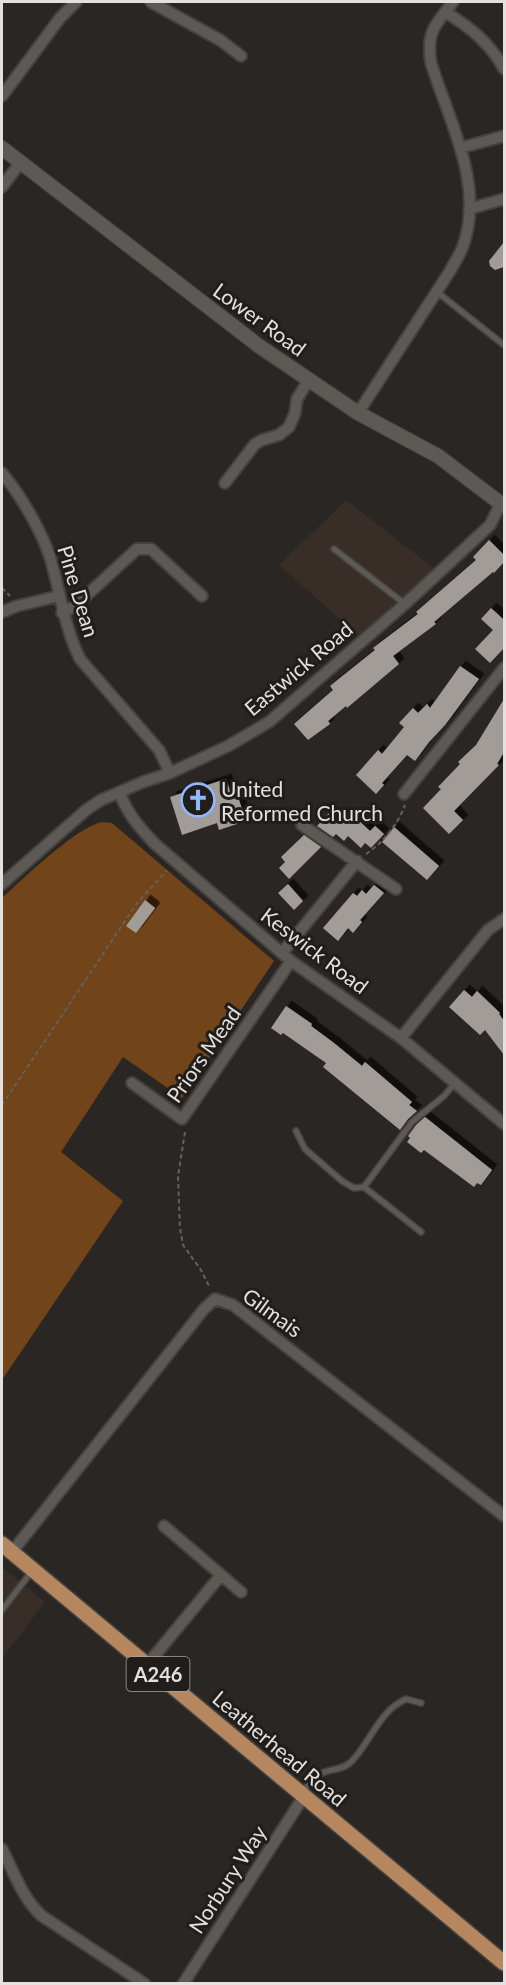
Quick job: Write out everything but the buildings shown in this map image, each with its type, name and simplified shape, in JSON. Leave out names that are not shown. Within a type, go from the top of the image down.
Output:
[{"type":"main road","name":"Leatherhead Road","points":[[7,1548],[504,1963]]},
{"type":"street","points":[[2,96],[60,18],[76,2]]},
{"type":"street","points":[[151,2],[220,40],[241,56]]},
{"type":"street","points":[[358,413],[462,249],[470,210],[466,171],[434,71],[429,37],[436,22],[453,2]]},
{"type":"street","points":[[445,12],[476,33],[494,52],[504,69]]},
{"type":"street","points":[[460,148],[504,136]]},
{"type":"street","name":"Lower Road","points":[[2,148],[185,290],[308,381],[358,413],[438,456],[503,504]]},
{"type":"street","points":[[2,187],[20,163]]},
{"type":"street","points":[[470,210],[504,199]]},
{"type":"street","points":[[225,483],[255,444],[279,435],[289,427],[297,399],[308,381]]},
{"type":"street","name":"Pine Dean","points":[[2,473],[27,509],[49,554],[62,613],[80,659],[159,750],[170,772]]},
{"type":"street","name":"Eastwick Road","points":[[2,884],[86,810],[101,800],[228,746],[269,722],[405,604],[490,525],[503,504]]},
{"type":"street","points":[[62,613],[75,606],[137,549],[151,549],[202,596]]},
{"type":"street","points":[[2,612],[59,596]]},
{"type":"street","points":[[404,794],[504,668]]},
{"type":"street","name":"Keswick Road","points":[[119,792],[135,824],[291,961],[400,1038],[504,1124]]},
{"type":"street","points":[[302,825],[396,889]]},
{"type":"street","points":[[282,953],[357,861]]},
{"type":"street","points":[[400,1038],[488,930],[504,919]]},
{"type":"street","name":"Priors Mead","points":[[132,1083],[182,1119],[291,961]]},
{"type":"street","name":"Gilmais","points":[[7,1548],[204,1309],[215,1299],[233,1305],[504,1516]]},
{"type":"street","points":[[164,1526],[241,1592]]},
{"type":"street","points":[[147,1665],[221,1575]]},
{"type":"street","name":"Norbury Way","points":[[183,1983],[303,1794]]},
{"type":"street","points":[[2,1849],[33,1907],[42,1916],[145,1983]]},
{"type":"lane","points":[[436,291],[504,345]]},
{"type":"lane","points":[[334,549],[405,604]]},
{"type":"lane","points":[[296,1131],[305,1149],[342,1181],[354,1188],[364,1187],[374,1177],[412,1122],[444,1096],[455,1083]]},
{"type":"lane","points":[[364,1187],[421,1232]]},
{"type":"lane","points":[[2,1610],[33,1569]]},
{"type":"lane","points":[[303,1794],[318,1775],[345,1767],[352,1762],[382,1718],[392,1708],[406,1699],[421,1703]]},
{"type":"path","points":[[357,861],[374,849],[400,818],[407,801],[404,794]]},
{"type":"path","points":[[2,1105],[137,903],[176,861]]},
{"type":"path","points":[[182,1119],[185,1134],[178,1176],[183,1245],[201,1270],[215,1299]]},
{"type":"shaded area","points":[[346,500],[435,569],[363,640],[279,565]]},
{"type":"shaded area","points":[[102,822],[112,823],[274,961],[182,1098],[123,1057],[61,1152],[123,1201],[2,1380],[2,898],[64,843],[91,826]]},
{"type":"shaded area","points":[[2,1567],[45,1602],[2,1659]]},
{"type":"place","name":"United Reformed Church","points":[[198,800]]}]
